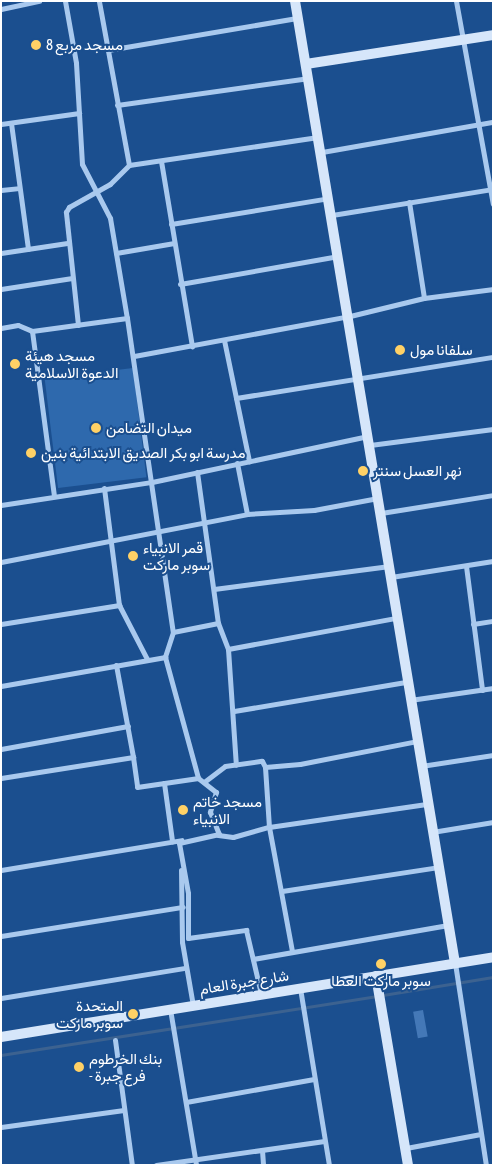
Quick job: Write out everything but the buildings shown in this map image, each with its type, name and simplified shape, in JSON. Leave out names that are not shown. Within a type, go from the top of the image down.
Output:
[{"type":"street","points":[[1,9],[39,1]]},
{"type":"street","points":[[65,1],[76,63],[82,164],[110,218],[134,356],[173,632],[165,657],[198,778],[216,792],[210,812],[219,834]]},
{"type":"street","points":[[99,1],[129,165]]},
{"type":"street","points":[[296,1],[350,316],[406,682],[455,963],[486,1165]]},
{"type":"street","points":[[456,1],[462,41],[492,189],[493,204]]},
{"type":"street","points":[[108,50],[298,18]]},
{"type":"street","points":[[306,64],[493,35]]},
{"type":"street","points":[[117,105],[309,78]]},
{"type":"street","points":[[1,124],[79,112]]},
{"type":"street","points":[[322,152],[493,122]]},
{"type":"street","points":[[11,123],[28,249]]},
{"type":"street","points":[[78,325],[67,243],[68,207],[110,184],[129,165],[319,137]]},
{"type":"street","points":[[160,161],[192,346]]},
{"type":"street","points":[[1,190],[19,188]]},
{"type":"street","points":[[332,215],[492,189]]},
{"type":"street","points":[[170,224],[329,198]]},
{"type":"street","points":[[409,202],[424,298]]},
{"type":"street","points":[[1,252],[67,243]]},
{"type":"street","points":[[116,253],[174,243]]},
{"type":"street","points":[[180,284],[339,256]]},
{"type":"street","points":[[1,288],[72,278]]},
{"type":"street","points":[[134,356],[350,316],[424,298],[493,289]]},
{"type":"street","points":[[1,328],[18,325],[32,331],[128,318]]},
{"type":"street","points":[[32,331],[54,495]]},
{"type":"street","points":[[224,340],[249,461]]},
{"type":"street","points":[[236,398],[493,356]]},
{"type":"street","points":[[1,505],[54,495],[152,482],[237,463],[370,441],[493,429]]},
{"type":"street","points":[[237,463],[247,514]]},
{"type":"street","points":[[197,472],[218,623],[228,649],[234,712],[236,765]]},
{"type":"street","points":[[104,488],[119,605],[147,660]]},
{"type":"street","points":[[381,513],[493,495]]},
{"type":"street","points":[[1,562],[205,521],[247,514],[314,510],[379,498]]},
{"type":"street","points":[[214,589],[390,571],[466,566],[493,561]]},
{"type":"street","points":[[466,566],[482,690]]},
{"type":"street","points":[[1,624],[119,605]]},
{"type":"street","points":[[228,649],[396,618]]},
{"type":"street","points":[[473,624],[493,621]]},
{"type":"street","points":[[173,632],[218,623]]},
{"type":"street","points":[[1,686],[165,657]]},
{"type":"street","points":[[116,665],[137,787],[198,778]]},
{"type":"street","points":[[234,712],[406,682]]},
{"type":"street","points":[[410,700],[493,688]]},
{"type":"street","points":[[1,749],[128,726]]},
{"type":"street","points":[[264,767],[416,741]]},
{"type":"street","points":[[420,766],[493,755]]},
{"type":"street","points":[[1,778],[133,757]]},
{"type":"street","points":[[204,782],[225,766],[262,761],[269,827],[292,951]]},
{"type":"street","points":[[164,783],[174,841],[186,892],[183,907],[182,942],[184,968],[193,1006]]},
{"type":"street","points":[[1,870],[219,834],[233,837],[269,827],[426,804]]},
{"type":"street","points":[[432,832],[493,822]]},
{"type":"street","points":[[219,834],[180,843],[186,892],[188,938],[246,930]]},
{"type":"street","points":[[282,891],[438,868]]},
{"type":"street","points":[[1,936],[183,907]]},
{"type":"street","points":[[254,959],[448,925]]},
{"type":"street","points":[[182,942],[246,930]]},
{"type":"street","points":[[246,930],[261,994]]},
{"type":"street","name":"شارع جبرة العام","points":[[1,1038],[493,957]]},
{"type":"street","points":[[1,998],[184,968]]},
{"type":"street","points":[[376,976],[408,1165]]},
{"type":"street","points":[[300,988],[329,1165]]},
{"type":"street","points":[[170,1009],[196,1165]]},
{"type":"street","points":[[115,1040],[132,1165]]},
{"type":"street","points":[[186,1102],[314,1079]]},
{"type":"street","points":[[1,1127],[124,1110]]},
{"type":"street","points":[[406,1148],[481,1134]]},
{"type":"street","points":[[156,1165],[324,1141]]},
{"type":"street","points":[[262,1150],[264,1165]]},
{"type":"shaded area","name":"ميدان التضامن","points":[[133,368],[146,477],[58,488],[45,379]]},
{"type":"waterway","points":[[383,995],[493,977]]},
{"type":"waterway","points":[[1,1055],[378,996]]},
{"type":"place","name":"مسجد مربع 8","points":[[36,45]]},
{"type":"place","name":"سلفانا مول","points":[[400,350]]},
{"type":"place","name":"مسجد هيئة الدعوة الاسلامية","points":[[15,364]]},
{"type":"place","name":"ميدان التضامن","points":[[96,428]]},
{"type":"place","name":"مدرسة ابو بكر الصديق الابتدائية بنين","points":[[31,453]]},
{"type":"place","name":"نهر العسل سنتر","points":[[363,471]]},
{"type":"place","name":"قمر الانبياء سوبر ماركت","points":[[133,556]]},
{"type":"place","name":"مسجد خاتم الانبياء","points":[[183,810]]},
{"type":"place","name":"سوبر ماركت العطا","points":[[381,964]]},
{"type":"place","name":"المتحدة سوبر ماركت","points":[[133,1014]]},
{"type":"place","name":"بنك الخرطوم - فرع جبرة","points":[[79,1067]]}]
